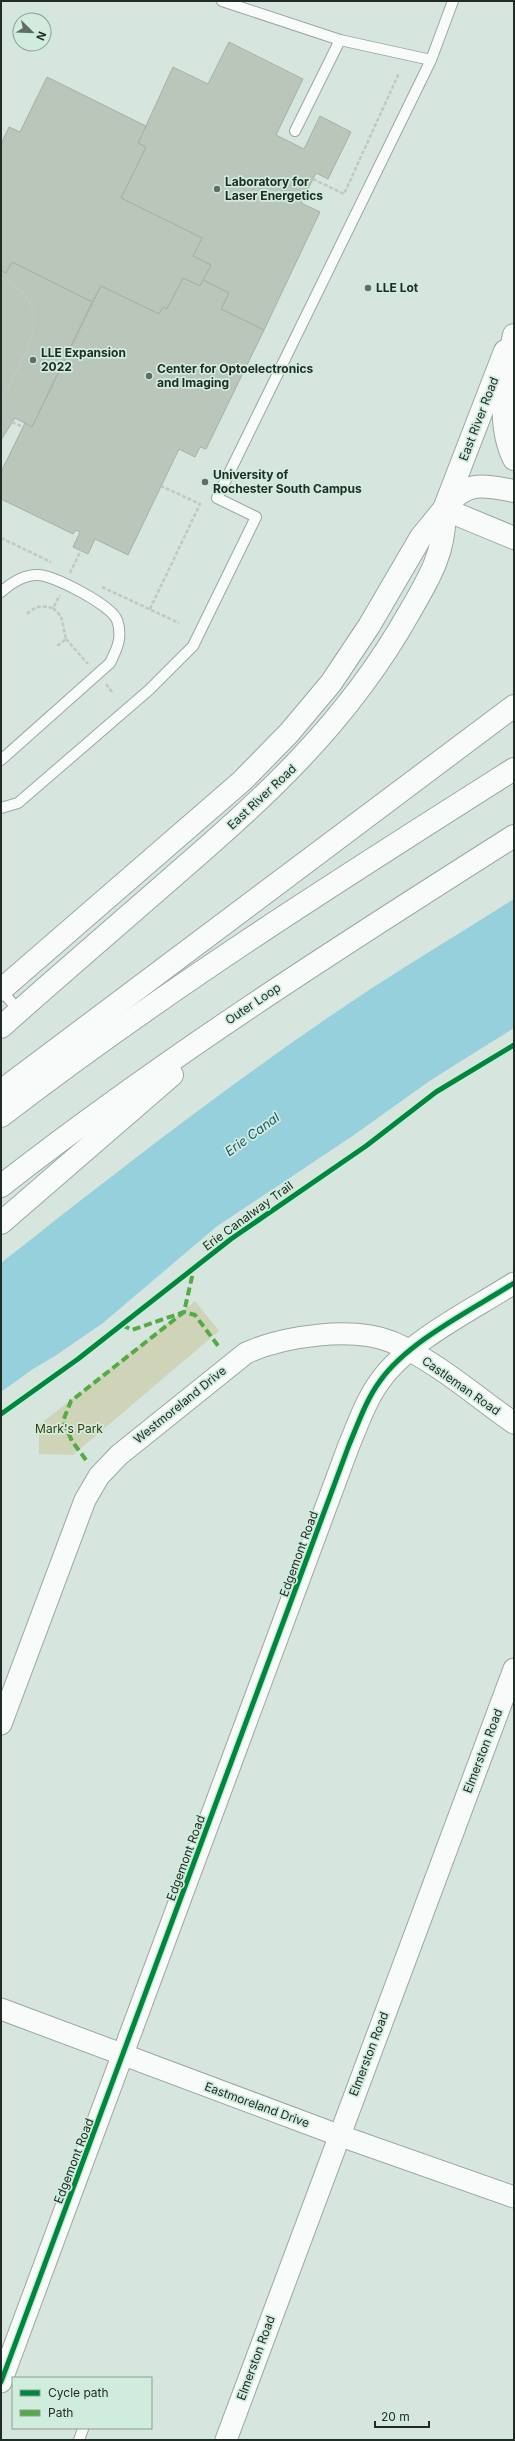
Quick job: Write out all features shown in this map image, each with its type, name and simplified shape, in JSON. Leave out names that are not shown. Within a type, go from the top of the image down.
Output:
[{"type":"main road","name":"East River Road","points":[[1,990],[218,803],[289,734],[350,656],[421,537],[444,509],[514,330]]},
{"type":"main road","points":[[514,334],[508,365],[504,411],[507,437],[514,459]]},
{"type":"main road","points":[[514,491],[487,486],[471,487],[456,495],[444,509],[514,538]]},
{"type":"main road","name":"East River Road","points":[[1,1026],[252,808],[299,762],[325,732],[384,654],[432,573],[442,546],[444,509]]},
{"type":"main road","points":[[1,1091],[514,706]]},
{"type":"main road","points":[[1,1116],[118,1029],[227,953],[514,769]]},
{"type":"main road","name":"Outer Loop","points":[[1,1186],[124,1094],[260,998],[514,836]]},
{"type":"main road","points":[[1,1224],[260,998]]},
{"type":"street","points":[[408,1350],[514,1283]]},
{"type":"street","name":"Westmoreland Drive","points":[[1,1724],[85,1500],[99,1476],[119,1455],[233,1362],[265,1344],[304,1336],[362,1336],[390,1342],[408,1350]]},
{"type":"street","name":"Castleman Road","points":[[408,1350],[514,1423]]},
{"type":"street","name":"Edgemont Road","points":[[1,2382],[124,2056],[349,1445],[366,1406],[380,1381],[408,1350]]},
{"type":"street","name":"Elmerston Road","points":[[226,2440],[338,2135],[514,1669]]},
{"type":"street","name":"Eastmoreland Drive","points":[[1,2010],[338,2135],[514,2197]]},
{"type":"lane","points":[[222,1],[340,40],[431,60]]},
{"type":"lane","points":[[1,808],[18,803],[149,690],[192,646],[256,517],[217,498],[431,60],[453,1]]},
{"type":"lane","points":[[295,131],[340,40]]},
{"type":"lane","points":[[1,592],[14,581],[38,574],[92,596],[116,619],[120,642],[110,663],[1,760]]},
{"type":"lane","points":[[1,990],[19,1011]]},
{"type":"lane","points":[[79,2440],[83,2429]]},
{"type":"path","points":[[313,179],[344,194],[399,73]]},
{"type":"path","points":[[1,278],[13,283],[28,296],[35,313],[34,331],[1,401]]},
{"type":"path","points":[[1,417],[23,427]]},
{"type":"path","points":[[150,609],[200,504],[162,486]]},
{"type":"path","points":[[54,608],[61,616],[66,639],[92,668]]},
{"type":"path","points":[[56,646],[66,639]]},
{"type":"path","points":[[106,684],[112,692]]},
{"type":"green space","name":"Mark's Park","points":[[195,1301],[219,1331],[73,1455],[39,1454],[39,1425]]},
{"type":"water","name":"Erie Canal","points":[[514,899],[514,1028],[431,1080],[354,1135],[216,1227],[103,1323],[1,1392],[1,1263],[91,1192],[228,1088],[369,990]]},
{"type":"building","name":"Laboratory for Laser Energetics","points":[[229,42],[303,79],[276,135],[304,149],[320,116],[351,132],[328,179],[316,173],[301,203],[320,212],[264,330],[221,309],[229,293],[203,280],[211,265],[193,256],[202,238],[121,198],[146,147],[138,143],[173,67],[208,84]]},
{"type":"building","points":[[47,77],[146,126],[138,143],[146,147],[121,198],[202,238],[193,256],[211,265],[200,286],[183,278],[167,309],[163,307],[159,314],[101,286],[92,302],[12,262],[6,273],[1,271],[1,144],[9,127],[20,132]]},
{"type":"building","name":"LLE Expansion 2022","points":[[12,262],[92,302],[32,427],[15,418],[1,440],[1,271],[6,273]]},
{"type":"building","name":"Center for Optoelectronics and Imaging","points":[[183,278],[200,286],[203,280],[229,293],[221,309],[264,330],[206,449],[200,447],[195,457],[179,449],[128,555],[95,539],[88,554],[73,547],[80,532],[76,530],[73,534],[1,499],[1,472],[25,423],[32,427],[101,286],[159,314],[163,307],[167,309]]},
{"type":"marked path","points":[[86,1460],[72,1441],[63,1421],[71,1401],[184,1312],[194,1268]]},
{"type":"marked path","points":[[122,1325],[132,1330],[184,1312],[195,1315],[219,1347]]},
{"type":"cycle path","name":"Erie Canalway Trail","points":[[1,1414],[78,1359],[231,1239],[366,1146],[436,1092],[514,1045]]},
{"type":"cycle path","points":[[1,2382],[349,1445],[366,1404],[375,1388],[392,1366],[407,1353],[442,1327],[514,1283]]},
{"type":"place","name":"Laboratory for Laser Energetics","points":[[217,189]]},
{"type":"place","name":"LLE Lot","points":[[368,288]]},
{"type":"place","name":"LLE Expansion 2022","points":[[33,360]]},
{"type":"place","name":"Center for Optoelectronics and Imaging","points":[[149,376]]},
{"type":"place","name":"University of Rochester South Campus","points":[[205,482]]}]
